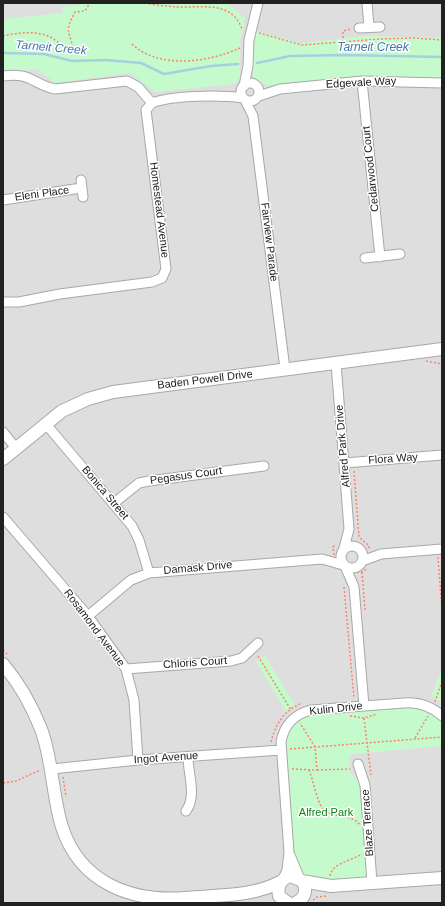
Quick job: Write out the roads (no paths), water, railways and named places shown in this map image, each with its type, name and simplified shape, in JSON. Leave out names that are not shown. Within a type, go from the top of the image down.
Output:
[{"type":"street","points":[[244,99],[241,94],[248,66],[248,47],[258,3]]},
{"type":"street","points":[[367,3],[369,27]]},
{"type":"street","points":[[359,28],[380,27]]},
{"type":"street","points":[[3,76],[23,75],[45,87],[56,89],[127,81],[138,87],[152,103],[162,100],[221,95],[252,101],[258,97],[259,90],[248,66]]},
{"type":"street","name":"Edgevale Way","points":[[258,97],[280,89],[362,81],[442,83]]},
{"type":"street","name":"Cedarwood Court","points":[[362,81],[380,257]]},
{"type":"street","points":[[221,95],[243,87],[249,83],[256,85]]},
{"type":"street","name":"Edgevale Way","points":[[256,85],[280,89]]},
{"type":"street","name":"Fairview Parade","points":[[253,116],[258,97]]},
{"type":"street","name":"Fairview Parade","points":[[244,99],[253,116],[285,369]]},
{"type":"street","name":"Homestead Avenue","points":[[3,302],[20,302],[60,294],[152,282],[162,278],[166,269],[146,110],[152,103]]},
{"type":"street","name":"Eleni Place","points":[[3,200],[82,188]]},
{"type":"street","points":[[365,258],[400,254]]},
{"type":"street","name":"Baden Powell Drive","points":[[426,357],[442,349]]},
{"type":"street","name":"Baden Powell Drive","points":[[3,459],[45,423],[62,411],[88,399],[113,392],[336,363],[426,357],[442,354]]},
{"type":"street","name":"Alfred Park Drive","points":[[336,363],[349,529],[343,550]]},
{"type":"street","name":"Bonica Street","points":[[45,423],[114,502],[132,526],[139,540],[149,572]]},
{"type":"street","points":[[3,432],[16,448]]},
{"type":"street","name":"Flora Way","points":[[344,463],[442,455]]},
{"type":"street","name":"Pegasus Court","points":[[114,502],[139,483],[149,480],[264,466]]},
{"type":"street","name":"Rosamond Avenue","points":[[3,517],[88,616],[126,669],[134,700],[138,760]]},
{"type":"street","name":"Alfred Park Drive","points":[[349,529],[363,549]]},
{"type":"street","points":[[364,706],[354,588],[340,558],[343,550],[351,546],[381,554],[442,549]]},
{"type":"street","points":[[354,588],[361,566],[363,549]]},
{"type":"street","name":"Damask Drive","points":[[88,616],[131,580],[149,572],[322,559],[343,550]]},
{"type":"street","points":[[344,565],[352,568],[361,566],[381,554]]},
{"type":"street","name":"Damask Drive","points":[[322,559],[344,565]]},
{"type":"street","name":"Chloris Court","points":[[126,669],[231,661],[242,658],[256,646]]},
{"type":"street","points":[[5,664],[25,696],[41,730],[51,769],[58,812],[68,843],[79,859],[94,875],[122,892],[151,899],[177,901],[254,892],[291,876],[301,880],[372,884],[442,878]]},
{"type":"street","name":"Kulin Drive","points":[[282,881],[287,870],[289,852],[281,750],[283,733],[294,715],[311,710],[417,703],[432,709],[442,716]]},
{"type":"street","name":"Ingot Avenue","points":[[51,769],[138,760],[281,750]]},
{"type":"street","points":[[186,810],[190,804],[192,796],[188,757]]},
{"type":"street","name":"Blaze Terrace","points":[[358,764],[365,785],[372,884]]},
{"type":"street","name":"Kulin Drive","points":[[289,852],[301,880]]},
{"type":"street","points":[[292,902],[306,890],[301,880]]},
{"type":"street","points":[[282,881],[278,891],[292,902]]},
{"type":"street","points":[[254,892],[292,902],[334,881]]},
{"type":"waterway","name":"Tarneit Creek","points":[[3,53],[44,54],[72,61],[105,60],[141,63],[164,74],[211,66],[238,64]]},
{"type":"waterway","name":"Tarneit Creek","points":[[257,63],[290,56],[345,55],[442,57]]},
{"type":"park label","name":"Alfred Park","points":[[326,813]]}]
